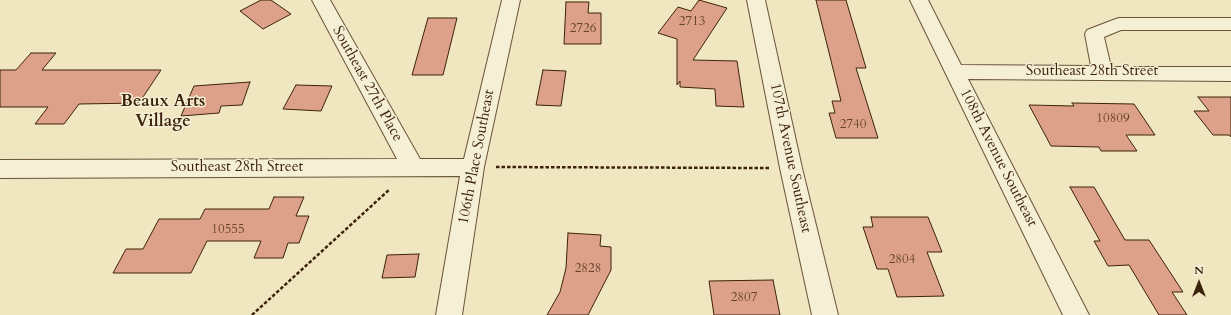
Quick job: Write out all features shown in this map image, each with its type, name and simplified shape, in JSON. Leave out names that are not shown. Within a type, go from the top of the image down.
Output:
[{"type":"street","name":"Southeast 27th Place","points":[[321,0],[413,167]]},
{"type":"street","name":"106th Place Southeast","points":[[449,315],[473,167],[510,0]]},
{"type":"street","name":"107th Avenue Southeast","points":[[756,0],[791,168],[825,315]]},
{"type":"street","name":"108th Avenue Southeast","points":[[919,0],[1076,315]]},
{"type":"street","points":[[1102,72],[1094,34],[1119,24],[1231,24]]},
{"type":"street","name":"Southeast 28th Street","points":[[954,72],[1231,74]]},
{"type":"street","name":"Southeast 28th Street","points":[[0,169],[473,167]]},
{"type":"path","points":[[252,315],[413,167]]},
{"type":"path","points":[[473,167],[791,168]]},
{"type":"building","points":[[261,0],[271,0],[291,14],[263,29],[240,11]]},
{"type":"building","points":[[699,0],[727,8],[693,60],[737,61],[744,107],[716,106],[715,89],[680,87],[680,81],[677,85],[677,39],[658,33],[678,7],[691,11]]},
{"type":"building","points":[[816,0],[846,0],[866,68],[856,68],[878,138],[836,138],[829,113],[835,113],[832,101],[841,101]]},
{"type":"building","points":[[566,2],[589,2],[588,13],[601,13],[601,44],[564,44]]},
{"type":"building","points":[[428,18],[457,18],[443,75],[412,75]]},
{"type":"building","points":[[31,53],[56,53],[42,70],[161,70],[139,103],[79,104],[64,124],[35,124],[48,107],[0,107],[0,70],[16,70]]},
{"type":"building","points":[[543,70],[566,71],[561,106],[536,105]]},
{"type":"building","points":[[250,82],[242,105],[221,106],[219,113],[181,116],[194,86]]},
{"type":"building","points":[[296,85],[332,86],[321,111],[283,109]]},
{"type":"building","points":[[1198,97],[1231,97],[1231,137],[1229,135],[1213,135],[1194,111],[1209,111]]},
{"type":"building","points":[[1072,103],[1134,104],[1155,135],[1126,135],[1137,151],[1101,151],[1099,147],[1051,146],[1029,105],[1074,106]]},
{"type":"building","points":[[1070,187],[1094,187],[1125,240],[1149,240],[1183,292],[1172,292],[1187,315],[1159,315],[1129,265],[1108,266],[1094,241],[1100,241]]},
{"type":"building","points":[[274,197],[304,197],[296,216],[309,216],[299,243],[288,243],[283,258],[254,258],[261,241],[207,241],[191,273],[113,273],[126,249],[143,249],[159,219],[200,219],[205,209],[269,209]]},
{"type":"building","points":[[871,217],[928,217],[942,252],[927,252],[944,296],[897,297],[888,269],[877,269],[863,227],[873,227]]},
{"type":"building","points":[[568,233],[601,235],[600,246],[611,247],[611,270],[588,315],[547,315],[560,292],[566,268]]},
{"type":"building","points":[[419,254],[415,277],[382,278],[387,255]]},
{"type":"building","points":[[773,280],[780,315],[714,315],[709,281]]},
{"type":"district","name":"Beaux Arts Village","points":[[163,112]]}]
